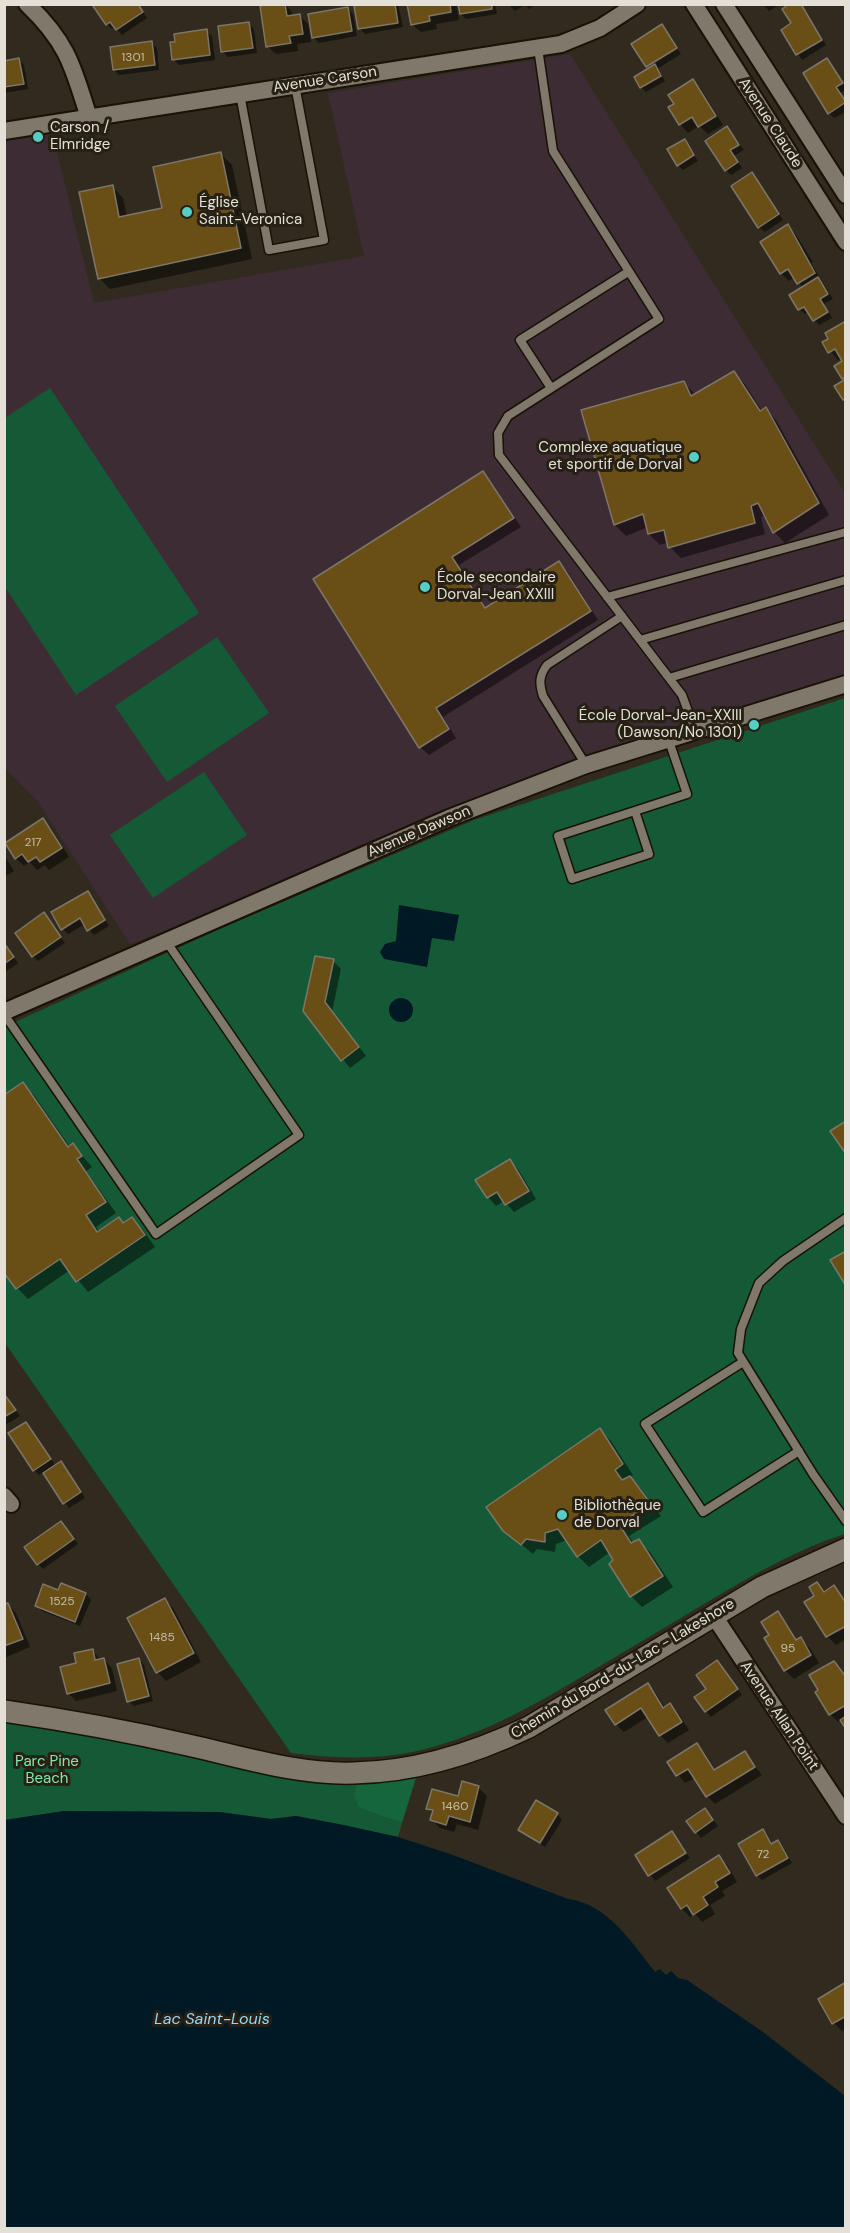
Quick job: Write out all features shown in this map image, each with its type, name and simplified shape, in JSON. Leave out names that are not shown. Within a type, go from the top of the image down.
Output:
[{"type":"street","points":[[27,4],[61,41],[72,63],[89,118]]},
{"type":"street","name":"Avenue Carson","points":[[4,131],[561,44],[600,28],[637,4]]},
{"type":"street","name":"Avenue Claude","points":[[694,4],[846,242]]},
{"type":"street","name":"Avenue Claude","points":[[724,4],[846,195]]},
{"type":"street","name":"Avenue Dawson","points":[[4,1013],[449,818],[586,765],[846,684]]},
{"type":"street","name":"Chemin du Bord-du-Lac - Lakeshore","points":[[4,1711],[127,1731],[274,1765],[315,1771],[354,1773],[406,1768],[470,1752],[529,1727],[762,1587],[845,1551]]},
{"type":"street","name":"Avenue Allan Point","points":[[714,1616],[846,1816]]},
{"type":"lane","points":[[538,48],[553,151],[659,319],[508,416],[498,433],[499,455],[682,695],[695,730]]},
{"type":"lane","points":[[240,94],[269,250],[324,240],[296,85]]},
{"type":"lane","points":[[551,388],[520,340],[628,272]]},
{"type":"lane","points":[[607,597],[846,532]]},
{"type":"lane","points":[[640,640],[846,580]]},
{"type":"lane","points":[[586,765],[543,696],[540,684],[541,674],[547,665],[622,616]]},
{"type":"lane","points":[[669,678],[846,625]]},
{"type":"lane","points":[[635,811],[649,854],[572,879],[558,836],[687,794],[668,738]]},
{"type":"lane","points":[[4,1013],[156,1234],[300,1135],[166,941]]},
{"type":"lane","points":[[846,1218],[783,1261],[759,1283],[741,1329],[738,1353],[846,1521]]},
{"type":"lane","points":[[743,1362],[645,1424],[703,1512],[799,1451]]},
{"type":"shaded area","name":"École secondaire Dorval-Jean XXIII","points":[[570,54],[845,493],[845,681],[130,944],[38,802],[5,768],[5,138],[52,131],[94,303],[364,256],[328,93]]},
{"type":"green space","points":[[50,388],[199,613],[76,695],[5,587],[5,418]]},
{"type":"green space","points":[[217,637],[269,713],[167,782],[115,706]]},
{"type":"green space","points":[[845,698],[845,1534],[807,1548],[771,1566],[538,1702],[478,1731],[436,1746],[398,1755],[352,1757],[291,1753],[5,1343],[4,1027],[215,931],[474,820]]},
{"type":"green space","points":[[204,772],[247,835],[153,898],[110,835]]},
{"type":"green space","name":"Parc Pine Beach","points":[[5,1723],[87,1735],[276,1777],[356,1784],[354,1794],[370,1812],[402,1823],[398,1837],[296,1816],[271,1819],[219,1812],[64,1811],[5,1820]]},
{"type":"green space","points":[[416,1778],[402,1823],[358,1806],[354,1794],[356,1784]]},
{"type":"water","points":[[399,905],[459,915],[454,941],[432,938],[427,967],[384,959],[380,952],[385,944],[396,941]]},
{"type":"water","points":[[401,998],[409,1002],[413,1010],[409,1018],[401,1022],[393,1018],[389,1010],[393,1002]]},
{"type":"water","name":"Lac Saint-Louis","points":[[64,1811],[219,1812],[271,1819],[296,1816],[398,1837],[595,1908],[618,1926],[655,1972],[660,1969],[666,1975],[671,1971],[678,1978],[687,1980],[763,2032],[845,2096],[845,2228],[5,2228],[5,1820]]},
{"type":"building","points":[[94,4],[138,4],[143,12],[116,30],[110,22],[106,25],[93,6]]},
{"type":"building","points":[[285,4],[287,16],[300,14],[303,34],[289,36],[291,43],[266,47],[260,6]]},
{"type":"building","points":[[395,4],[398,23],[358,29],[354,6]]},
{"type":"building","points":[[407,4],[450,4],[451,12],[429,16],[430,21],[411,25]]},
{"type":"building","points":[[458,4],[492,4],[492,9],[460,14]]},
{"type":"building","points":[[789,4],[801,4],[822,40],[796,55],[781,30],[791,23],[782,9]]},
{"type":"building","points":[[348,7],[352,31],[312,38],[308,14]]},
{"type":"building","points":[[249,22],[253,48],[221,52],[218,26]]},
{"type":"building","points":[[662,24],[677,48],[646,67],[631,44]]},
{"type":"building","points":[[207,29],[210,55],[172,60],[170,42],[175,42],[174,34]]},
{"type":"building","points":[[152,41],[155,65],[113,70],[110,47]]},
{"type":"building","points":[[19,58],[24,84],[4,87],[4,61]]},
{"type":"building","points":[[827,58],[843,83],[836,87],[846,102],[828,114],[803,73]]},
{"type":"building","points":[[655,64],[661,76],[640,88],[634,77]]},
{"type":"building","points":[[693,79],[716,116],[698,127],[692,117],[679,125],[668,107],[674,104],[668,95]]},
{"type":"building","points":[[727,126],[739,145],[730,150],[738,162],[725,171],[705,141]]},
{"type":"building","points":[[685,139],[694,155],[677,166],[667,149]]},
{"type":"building","name":"Église Saint-Veronica","points":[[221,152],[241,248],[98,279],[79,192],[113,185],[119,217],[162,208],[153,167]]},
{"type":"building","points":[[752,172],[779,214],[758,228],[731,186]]},
{"type":"building","points":[[788,224],[815,273],[797,284],[788,269],[780,274],[760,242]]},
{"type":"building","points":[[818,277],[828,294],[820,299],[828,312],[813,321],[804,307],[798,310],[789,295]]},
{"type":"building","points":[[846,321],[846,377],[842,379],[834,366],[842,361],[835,349],[828,353],[822,342],[828,339],[825,333]]},
{"type":"building","name":"Complexe aquatique et sportif de Dorval","points":[[734,371],[760,411],[766,407],[819,503],[773,533],[758,503],[751,506],[755,523],[668,548],[664,530],[648,534],[643,514],[614,525],[581,410],[684,381],[691,396]]},
{"type":"building","points":[[846,379],[846,399],[843,400],[834,386]]},
{"type":"building","points":[[483,471],[514,518],[452,557],[485,608],[559,561],[591,611],[436,708],[449,729],[419,748],[313,579]]},
{"type":"building","points":[[43,818],[62,848],[40,862],[36,857],[28,862],[22,854],[15,859],[5,843]]},
{"type":"building","points":[[88,891],[105,920],[87,931],[80,918],[61,930],[51,912]]},
{"type":"building","points":[[44,912],[61,937],[32,957],[15,933]]},
{"type":"building","points":[[4,943],[14,957],[4,964]]},
{"type":"building","points":[[315,956],[334,959],[325,1002],[359,1047],[341,1061],[303,1011]]},
{"type":"building","points":[[23,1082],[68,1147],[73,1143],[82,1156],[77,1159],[106,1202],[86,1215],[97,1232],[119,1217],[123,1223],[132,1217],[145,1235],[76,1282],[60,1259],[16,1289],[4,1273],[4,1095]]},
{"type":"building","points":[[846,1121],[846,1154],[830,1131]]},
{"type":"building","points":[[510,1159],[529,1191],[505,1205],[497,1192],[487,1198],[475,1180]]},
{"type":"building","points":[[846,1251],[846,1286],[830,1260]]},
{"type":"building","points":[[4,1394],[16,1410],[4,1417]]},
{"type":"building","points":[[26,1422],[51,1459],[33,1471],[8,1433]]},
{"type":"building","points":[[600,1428],[623,1464],[615,1470],[622,1480],[630,1476],[651,1504],[619,1524],[631,1543],[639,1539],[663,1576],[630,1597],[609,1564],[613,1560],[601,1540],[577,1557],[558,1529],[545,1533],[545,1542],[526,1539],[521,1545],[503,1531],[486,1507]]},
{"type":"building","points":[[61,1461],[81,1492],[63,1504],[43,1473]]},
{"type":"building","points":[[61,1521],[74,1539],[37,1565],[24,1547]]},
{"type":"building","points":[[817,1582],[824,1592],[834,1585],[846,1603],[846,1626],[826,1637],[804,1602],[814,1596],[809,1587]]},
{"type":"building","points":[[61,1583],[86,1593],[75,1622],[35,1606],[43,1584],[58,1590]]},
{"type":"building","points":[[165,1598],[194,1653],[156,1673],[127,1618]]},
{"type":"building","points":[[8,1603],[23,1639],[4,1646],[4,1604]]},
{"type":"building","points":[[778,1611],[796,1640],[801,1637],[811,1655],[784,1671],[764,1638],[769,1635],[761,1622]]},
{"type":"building","points":[[93,1649],[95,1660],[104,1658],[110,1683],[67,1694],[60,1667],[76,1663],[74,1653]]},
{"type":"building","points":[[139,1658],[149,1696],[127,1702],[117,1664]]},
{"type":"building","points":[[717,1660],[738,1689],[705,1712],[694,1697],[706,1689],[696,1675]]},
{"type":"building","points":[[834,1661],[846,1677],[846,1705],[829,1715],[815,1692],[818,1690],[809,1675]]},
{"type":"building","points":[[648,1683],[663,1708],[670,1703],[682,1722],[659,1736],[641,1708],[615,1725],[605,1710]]},
{"type":"building","points":[[846,1716],[846,1729],[840,1720]]},
{"type":"building","points":[[697,1743],[714,1770],[745,1751],[755,1767],[706,1797],[688,1769],[676,1776],[667,1762]]},
{"type":"building","points":[[462,1781],[479,1786],[470,1822],[449,1816],[446,1825],[430,1820],[433,1810],[426,1809],[432,1789],[458,1796]]},
{"type":"building","points":[[536,1800],[558,1813],[540,1843],[518,1830]]},
{"type":"building","points":[[705,1808],[713,1820],[695,1833],[686,1821]]},
{"type":"building","points":[[763,1829],[771,1844],[778,1840],[788,1858],[756,1876],[738,1844]]},
{"type":"building","points":[[672,1831],[686,1853],[648,1876],[635,1855]]},
{"type":"building","points":[[719,1855],[730,1873],[715,1882],[718,1887],[703,1897],[708,1905],[693,1915],[687,1905],[681,1909],[667,1888]]},
{"type":"building","points":[[846,1982],[846,2016],[832,2024],[818,1999]]},
{"type":"place","name":"Carson / Elmridge","points":[[38,137]]},
{"type":"place","name":"Église Saint-Veronica","points":[[187,212]]},
{"type":"place","name":"Complexe aquatique et sportif de Dorval","points":[[694,457]]},
{"type":"place","name":"École secondaire Dorval-Jean XXIII","points":[[425,587]]},
{"type":"place","name":"École Dorval-Jean-XXIII (Dawson/No 1301)","points":[[754,725]]},
{"type":"place","name":"Bibliothèque de Dorval","points":[[562,1515]]}]
